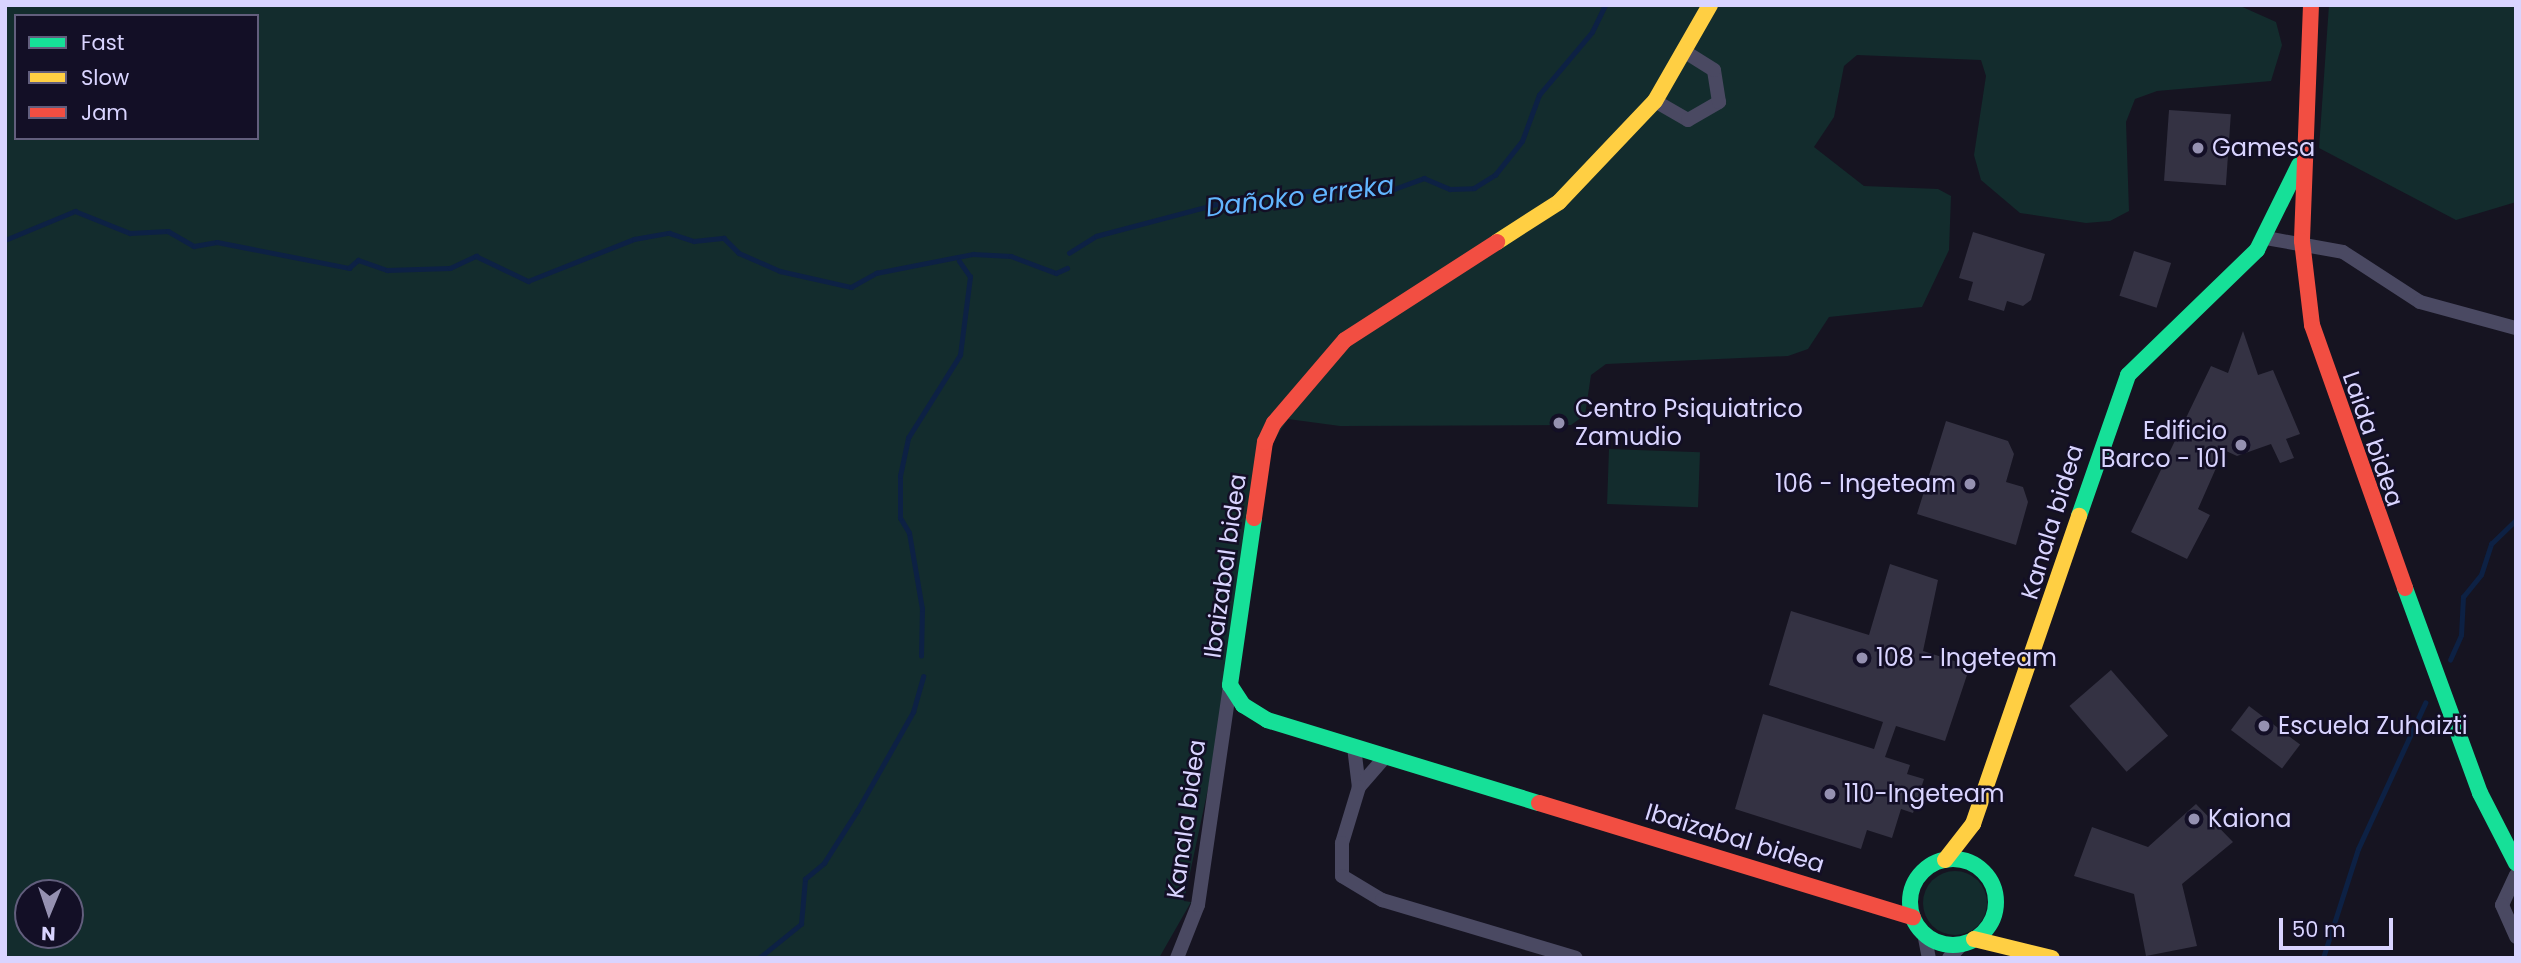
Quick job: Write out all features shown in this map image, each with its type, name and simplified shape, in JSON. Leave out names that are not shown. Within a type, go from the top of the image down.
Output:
[{"type":"street","name":"Ibaizabal bidea","points":[[1710,5],[1687,53],[1654,101],[1531,225],[1345,340],[1274,424],[1265,442],[1230,685],[1243,705],[1267,720],[1913,917]]},
{"type":"street","name":"Laida bidea","points":[[2311,5],[2302,241],[2312,325],[2345,430],[2480,793],[2516,863]]},
{"type":"street","points":[[1654,101],[1688,120],[1719,102],[1714,71],[1687,53]]},
{"type":"street","points":[[2304,154],[2266,238],[2302,241],[2343,252],[2420,302],[2516,328]]},
{"type":"street","name":"Kanala bidea","points":[[1945,860],[1973,824],[2128,375],[2266,238]]},
{"type":"street","name":"Kanala bidea","points":[[1177,958],[1198,905],[1230,685]]},
{"type":"street","points":[[1354,747],[1359,787],[1342,843],[1342,876],[1382,900],[1576,958]]},
{"type":"street","points":[[1359,787],[1385,757]]},
{"type":"street","points":[[1929,958],[1924,933],[1913,917],[1913,888],[1920,875],[1945,860],[1982,870],[1996,904],[2045,955]]},
{"type":"street","points":[[2516,876],[2502,905],[2516,937]]},
{"type":"street","points":[[1949,958],[1993,918],[1996,904]]},
{"type":"street","points":[[1924,933],[2045,955]]},
{"type":"green space","points":[[5,5],[2238,5],[2276,22],[2282,45],[2271,81],[2157,91],[2135,99],[2126,122],[2129,211],[2110,221],[2086,223],[2020,213],[1981,180],[1974,155],[1986,76],[1981,60],[1857,55],[1844,66],[1834,117],[1814,147],[1864,186],[1938,189],[1951,196],[1949,250],[1922,307],[1829,317],[1808,349],[1788,356],[1606,364],[1591,375],[1585,415],[1571,425],[1340,426],[1288,419],[1258,464],[1231,681],[1184,901],[1191,902],[1159,958],[5,958]]},
{"type":"green space","points":[[2329,5],[2516,5],[2516,202],[2456,220],[2319,148]]},
{"type":"green space","points":[[1609,449],[1700,452],[1698,507],[1607,504]]},
{"type":"green space","points":[[1955,871],[1967,873],[1978,880],[1985,891],[1985,915],[1978,926],[1967,933],[1955,935],[1943,933],[1932,926],[1925,915],[1923,903],[1925,891],[1932,880],[1943,873]]},
{"type":"building","name":"Gamesa","points":[[2169,110],[2231,114],[2226,185],[2164,181]]},
{"type":"building","points":[[1973,232],[2045,254],[2031,300],[2023,306],[2007,301],[2004,311],[1968,300],[1973,282],[1959,278]]},
{"type":"building","points":[[2134,251],[2171,263],[2157,308],[2119,296]]},
{"type":"building","name":"Edificio Barco - 101","points":[[2243,331],[2258,375],[2273,370],[2300,434],[2286,439],[2294,458],[2280,463],[2271,444],[2237,456],[2224,450],[2198,509],[2210,515],[2187,559],[2131,532],[2211,366],[2228,373]]},
{"type":"building","name":"106 - Ingeteam","points":[[1946,421],[2008,441],[2014,454],[2006,482],[2023,487],[2028,502],[2016,545],[1917,514]]},
{"type":"building","points":[[1890,564],[1938,580],[1923,651],[1970,666],[1945,741],[1896,726],[1885,757],[1910,765],[1907,774],[1924,779],[1913,813],[1901,809],[1892,838],[1867,830],[1861,849],[1735,809],[1763,714],[1874,749],[1883,722],[1769,685],[1791,611],[1869,635]]},
{"type":"building","points":[[2111,670],[2168,736],[2127,772],[2069,706]]},
{"type":"building","points":[[2249,706],[2300,745],[2282,768],[2231,730]]},
{"type":"building","points":[[2196,804],[2233,842],[2182,884],[2197,946],[2146,956],[2134,894],[2074,876],[2092,827],[2148,847]]},
{"type":"waterway","name":"Dañoko erreka","points":[[1069,253],[1096,236],[1217,204],[1306,191],[1394,189],[1424,178],[1450,189],[1474,188],[1495,175],[1522,141],[1539,95],[1592,32],[1605,5]]},
{"type":"waterway","name":"Dañoko erreka","points":[[5,240],[75,211],[130,233],[168,231],[194,246],[217,242],[349,268],[358,260],[387,270],[450,268],[476,256],[528,281],[634,239],[669,233],[694,241],[724,238],[739,253],[780,271],[851,287],[876,273],[973,254],[1011,256],[1056,273],[1067,268]]},
{"type":"waterway","points":[[921,656],[922,609],[909,533],[900,518],[900,476],[908,438],[960,355],[970,277],[959,261]]},
{"type":"waterway","points":[[2450,660],[2461,635],[2463,597],[2481,575],[2491,544],[2516,520]]},
{"type":"waterway","points":[[759,958],[801,924],[805,879],[824,863],[857,811],[913,712],[923,676]]},
{"type":"waterway","points":[[2323,958],[2358,849],[2425,703]]},
{"type":"traffic: fast","points":[[2079,516],[2128,375],[2257,250],[2299,165]]},
{"type":"traffic: fast","points":[[1254,518],[1230,685],[1243,705],[1267,720],[1539,803]]},
{"type":"traffic: fast","points":[[2405,588],[2480,793],[2516,863]]},
{"type":"traffic: fast","points":[[1953,859],[1969,863],[1983,872],[1992,886],[1996,902],[1992,918],[1983,932],[1969,941],[1953,945],[1937,941],[1923,932],[1914,918],[1910,902],[1914,886],[1923,872],[1937,863],[1953,859]]},
{"type":"traffic: slow","points":[[1497,242],[1559,202],[1655,101],[1710,5]]},
{"type":"traffic: slow","points":[[1945,860],[1973,824],[2079,516]]},
{"type":"traffic: slow","points":[[1974,939],[2052,958]]},
{"type":"traffic: jam","points":[[2311,5],[2302,241],[2312,325],[2405,588]]},
{"type":"traffic: jam","points":[[1254,518],[1265,442],[1274,423],[1345,340],[1497,242]]},
{"type":"traffic: jam","points":[[1539,803],[1913,917]]},
{"type":"place","name":"Gamesa","points":[[2198,148]]},
{"type":"place","name":"Centro Psiquiatrico Zamudio","points":[[1559,423]]},
{"type":"place","name":"Edificio Barco - 101","points":[[2241,445]]},
{"type":"place","name":"106 - Ingeteam","points":[[1970,484]]},
{"type":"place","name":"108 - Ingeteam","points":[[1862,658]]},
{"type":"place","name":"Escuela Zuhaizti","points":[[2264,726]]},
{"type":"place","name":"110-Ingeteam","points":[[1830,794]]},
{"type":"place","name":"Kaiona","points":[[2194,819]]}]
